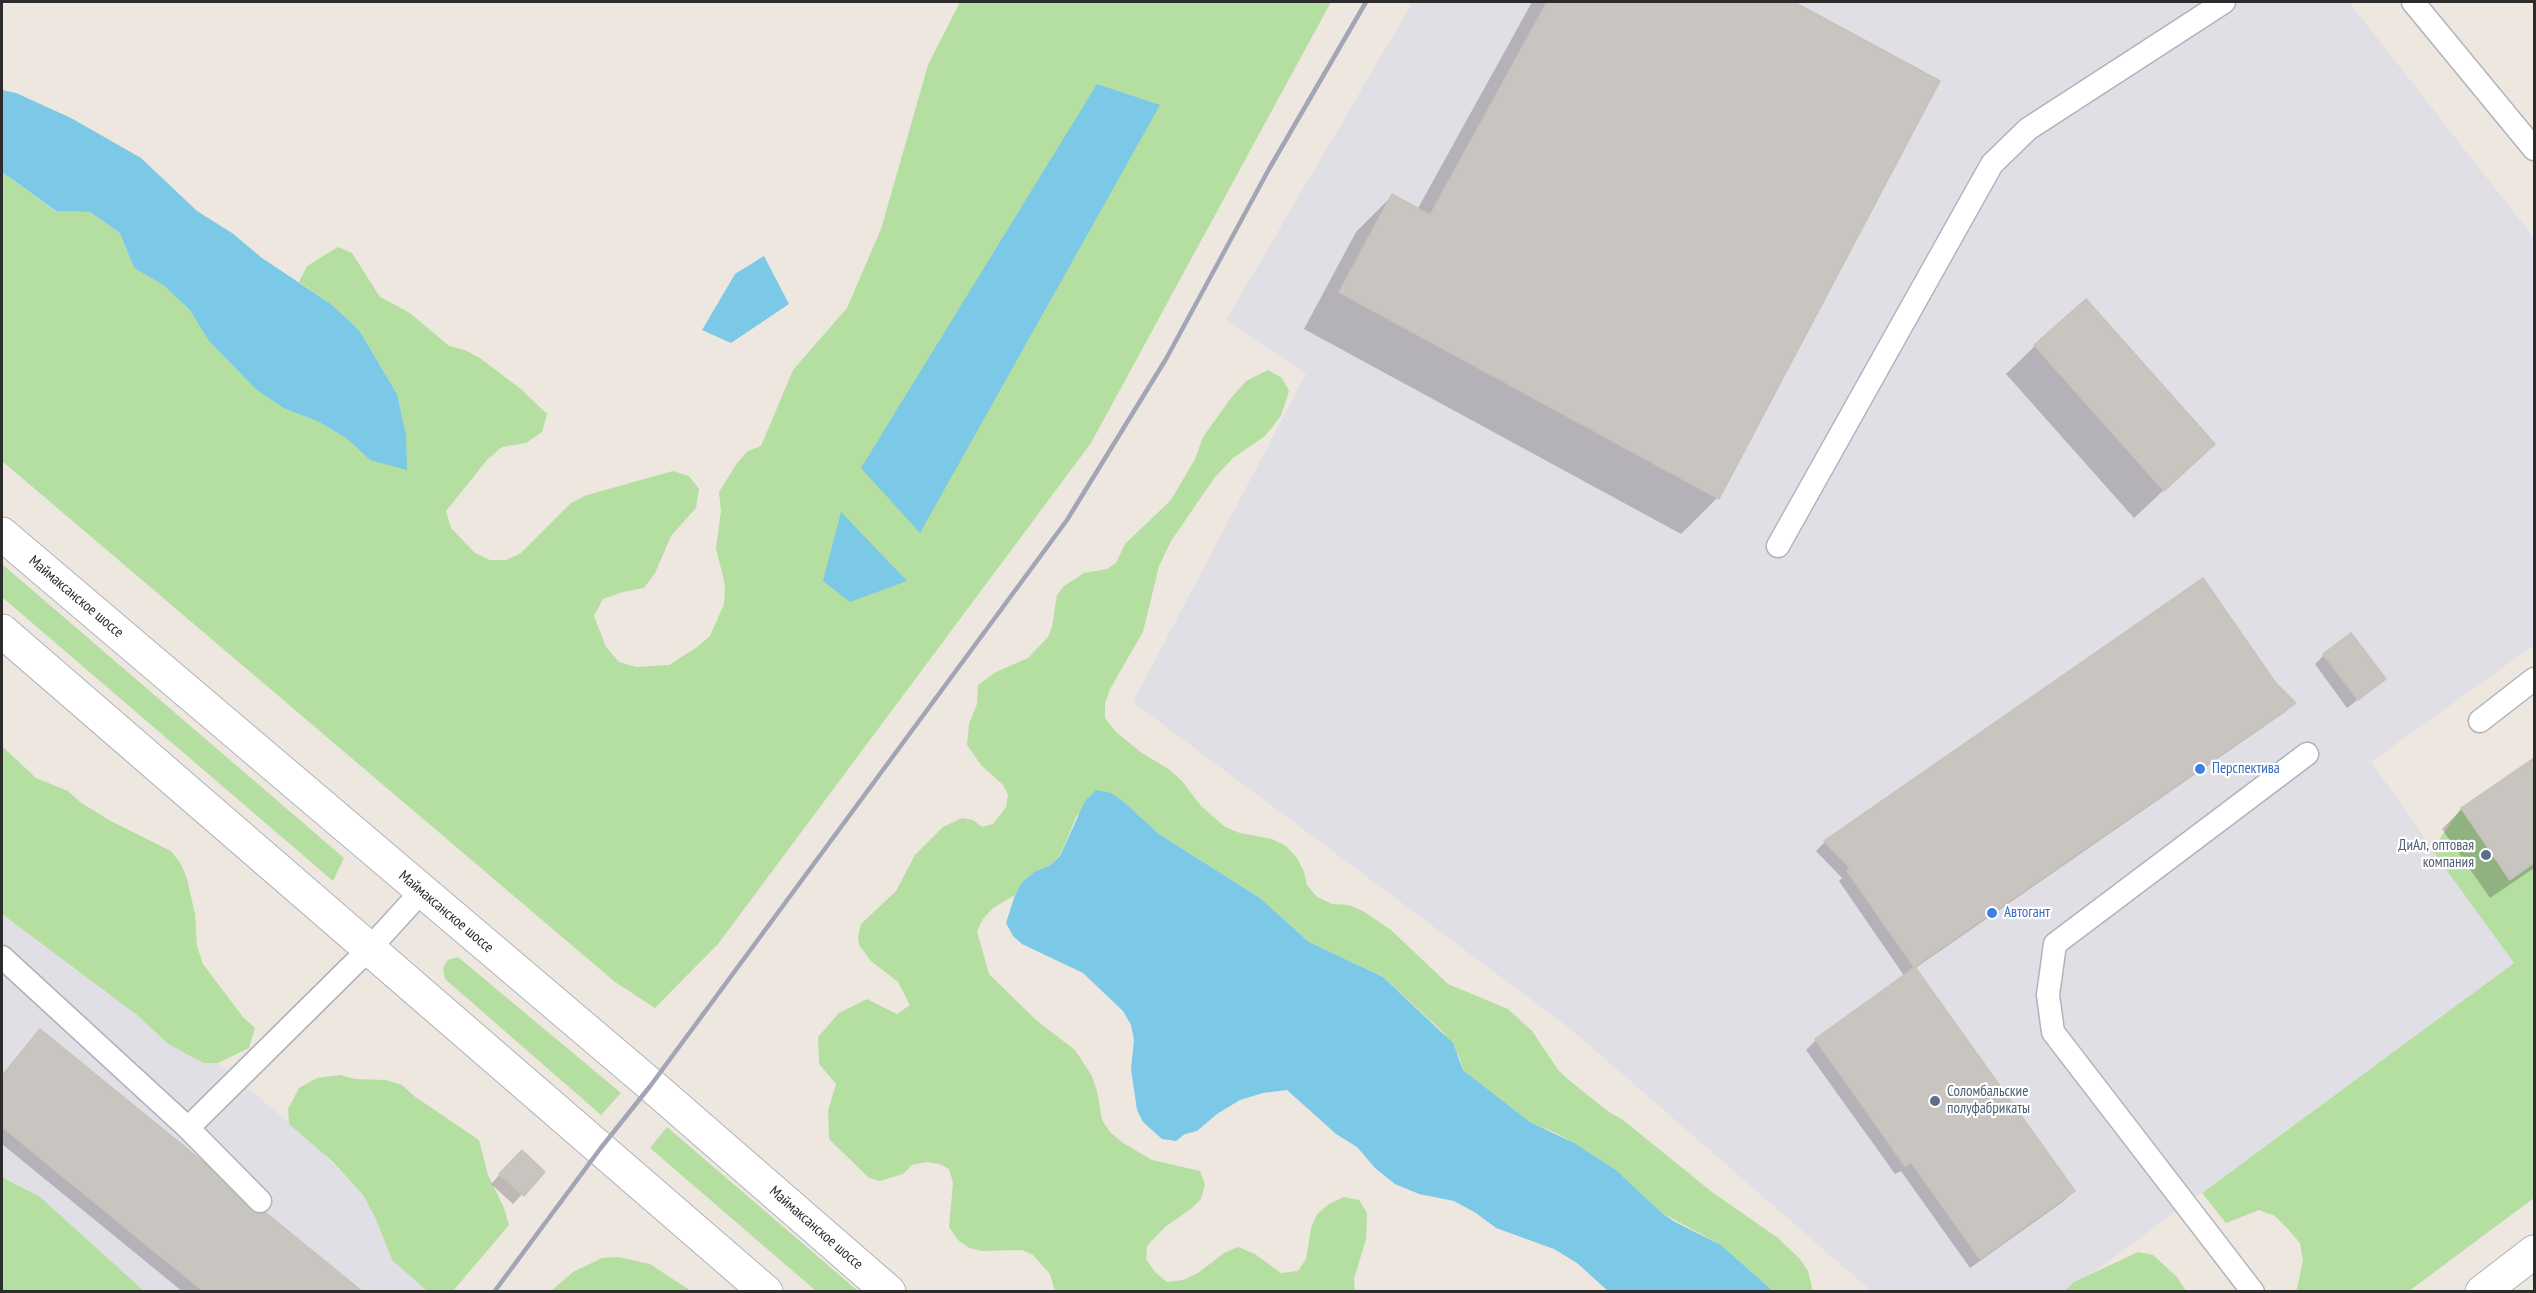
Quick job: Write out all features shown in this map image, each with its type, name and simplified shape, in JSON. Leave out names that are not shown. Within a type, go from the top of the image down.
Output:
[{"type":"main road","name":"Маймаксанское шоссе","points":[[2,534],[889,1292]]},
{"type":"main road","points":[[2,631],[766,1292]]},
{"type":"main road","points":[[2482,1292],[2535,1252]]},
{"type":"lane","points":[[1778,546],[1992,164],[2028,129],[2224,2]]},
{"type":"lane","points":[[2414,2],[2535,149]]},
{"type":"lane","points":[[2480,720],[2535,679]]},
{"type":"lane","points":[[2253,1292],[2054,1032],[2048,994],[2055,944],[2307,754]]},
{"type":"lane","points":[[188,1128],[369,949],[422,891]]},
{"type":"lane","points":[[2,957],[188,1128],[260,1201]]},
{"type":"shaded area","points":[[1413,2],[2349,2],[2534,238],[2534,645],[2371,762],[2514,963],[2068,1291],[1871,1291],[1573,1031],[1133,702],[1306,374],[1226,320]]},
{"type":"shaded area","points":[[2,914],[137,1015],[167,1043],[204,1063],[218,1063],[311,1141],[363,1195],[375,1217],[392,1260],[427,1291],[144,1291],[18,1185],[2,1177]]},
{"type":"green space","points":[[960,2],[1331,2],[1091,443],[718,944],[655,1008],[615,982],[2,461],[2,172],[55,211],[90,212],[120,233],[134,268],[163,285],[189,309],[209,341],[233,363],[285,409],[317,421],[346,438],[370,460],[406,434],[397,394],[359,330],[331,304],[299,282],[307,266],[338,247],[352,253],[380,297],[410,313],[449,346],[465,350],[480,358],[522,390],[547,414],[542,432],[526,443],[502,447],[487,460],[446,511],[451,528],[475,553],[490,560],[506,560],[521,553],[571,503],[587,495],[673,471],[689,476],[699,489],[696,508],[671,536],[655,573],[644,588],[603,599],[594,616],[606,647],[619,662],[636,667],[669,665],[710,636],[724,604],[725,585],[716,548],[721,511],[719,492],[737,463],[748,451],[761,446],[793,370],[847,308],[881,229],[928,65]]},
{"type":"green space","points":[[1268,370],[1282,378],[1289,391],[1281,416],[1265,436],[1233,458],[1215,477],[1171,541],[1159,566],[1143,632],[1110,689],[1105,704],[1105,718],[1116,732],[1142,753],[1170,770],[1182,781],[1201,806],[1225,827],[1240,833],[1272,839],[1286,846],[1297,858],[1307,885],[1317,897],[1332,904],[1349,905],[1363,911],[1391,930],[1448,984],[1508,1009],[1532,1031],[1558,1070],[1570,1081],[1609,1112],[1623,1120],[1712,1192],[1778,1238],[1800,1259],[1808,1271],[1813,1291],[1773,1291],[1721,1245],[1662,1213],[1616,1170],[1560,1135],[1530,1122],[1463,1070],[1459,1056],[1442,1031],[1383,977],[1309,942],[1260,898],[1159,834],[1124,802],[1077,815],[1060,855],[1049,866],[1034,872],[1022,882],[1015,895],[993,908],[983,919],[977,931],[989,974],[1036,1020],[1075,1050],[1092,1076],[1102,1120],[1110,1132],[1123,1143],[1152,1160],[1200,1171],[1205,1184],[1201,1199],[1165,1227],[1147,1246],[1146,1259],[1155,1272],[1167,1282],[1183,1280],[1198,1273],[1224,1253],[1238,1247],[1255,1254],[1281,1273],[1298,1271],[1306,1259],[1311,1228],[1317,1214],[1329,1204],[1344,1197],[1359,1200],[1367,1213],[1366,1239],[1354,1279],[1355,1291],[1055,1291],[1050,1274],[1033,1255],[1022,1250],[982,1251],[969,1248],[958,1240],[949,1227],[953,1183],[949,1169],[939,1164],[926,1162],[912,1165],[903,1174],[880,1181],[869,1178],[829,1139],[828,1111],[836,1084],[819,1064],[818,1037],[839,1013],[867,999],[897,1014],[910,1005],[898,982],[871,961],[859,945],[858,936],[861,924],[896,891],[915,855],[943,827],[962,818],[973,820],[982,827],[993,824],[1006,807],[1008,795],[1003,785],[981,765],[967,745],[969,724],[977,704],[978,685],[996,672],[1028,658],[1048,637],[1052,627],[1057,595],[1064,586],[1084,573],[1107,569],[1116,563],[1125,544],[1171,500],[1195,459],[1203,437],[1231,398],[1246,381]]},
{"type":"green space","points":[[2,564],[344,858],[333,881],[2,597]]},
{"type":"green space","points":[[2,746],[36,778],[68,791],[80,802],[109,820],[171,851],[181,864],[187,879],[195,914],[197,946],[203,964],[243,1017],[255,1028],[249,1048],[218,1063],[204,1063],[192,1057],[167,1043],[137,1015],[2,914]]},
{"type":"green space","points":[[2461,808],[2509,880],[2534,863],[2534,1198],[2409,1291],[2296,1292],[2303,1261],[2300,1243],[2288,1229],[2275,1216],[2259,1210],[2226,1223],[2202,1193],[2514,963],[2432,850]]},
{"type":"green space","points":[[458,957],[621,1093],[601,1115],[445,979],[443,968],[448,960]]},
{"type":"green space","points":[[340,1075],[355,1079],[386,1080],[402,1085],[414,1096],[479,1140],[488,1175],[504,1208],[509,1225],[453,1291],[427,1291],[392,1260],[375,1217],[363,1195],[332,1161],[289,1124],[288,1109],[299,1088],[317,1078]]},
{"type":"green space","points":[[667,1127],[858,1291],[816,1291],[650,1148]]},
{"type":"green space","points":[[2,1177],[40,1197],[144,1291],[2,1291]]},
{"type":"green space","points":[[2138,1252],[2153,1255],[2177,1277],[2186,1291],[2064,1291],[2074,1282]]},
{"type":"green space","points":[[618,1257],[650,1264],[691,1291],[551,1291],[573,1272],[602,1258]]},
{"type":"water","points":[[1097,84],[1160,105],[920,533],[861,468]]},
{"type":"water","points":[[2,90],[16,93],[71,118],[141,158],[197,211],[232,233],[262,258],[331,304],[359,330],[397,394],[406,434],[407,470],[370,460],[346,438],[317,421],[285,409],[257,390],[209,341],[189,309],[163,285],[134,268],[120,233],[90,212],[56,211],[2,172]]},
{"type":"water","points":[[764,256],[789,304],[731,343],[702,330],[735,274]]},
{"type":"water","points":[[841,512],[907,581],[850,602],[823,581]]},
{"type":"water","points":[[1096,790],[1111,793],[1159,834],[1260,898],[1309,942],[1383,977],[1453,1043],[1463,1070],[1530,1122],[1574,1143],[1616,1170],[1662,1213],[1721,1245],[1773,1291],[1608,1291],[1577,1263],[1554,1249],[1496,1228],[1476,1213],[1454,1201],[1419,1194],[1395,1184],[1375,1168],[1357,1147],[1336,1134],[1287,1090],[1263,1093],[1240,1100],[1217,1114],[1197,1131],[1185,1134],[1176,1141],[1162,1139],[1143,1122],[1137,1110],[1131,1069],[1134,1040],[1131,1025],[1123,1011],[1083,973],[1022,944],[1013,936],[1006,923],[1022,882],[1034,872],[1049,866],[1060,856],[1085,801]]},
{"type":"building","points":[[1547,2],[1794,2],[1940,81],[1719,499],[1339,292],[1392,194],[1430,215]]},
{"type":"building","points":[[2086,299],[2215,444],[2164,491],[2034,345]]},
{"type":"building","points":[[2203,578],[2275,682],[2296,703],[1914,967],[1847,871],[1850,868],[1824,841]]},
{"type":"building","points":[[2351,633],[2386,679],[2358,700],[2323,654]]},
{"type":"building","points":[[2534,758],[2534,863],[2510,880],[2461,808]]},
{"type":"building","name":"Соломбальские полуфабрикаты","points":[[1915,967],[2075,1191],[1980,1259],[1911,1162],[1905,1166],[1815,1039]]},
{"type":"building","points":[[40,1029],[363,1292],[204,1292],[2,1127],[2,1076]]},
{"type":"building","points":[[522,1150],[545,1172],[524,1196],[499,1174]]},
{"type":"railway","points":[[494,1292],[600,1149],[651,1085],[1067,520],[1166,359],[1269,169],[1366,2]]},
{"type":"place","name":"Перспектива","points":[[2200,769]]},
{"type":"place","name":"ДиАл, оптовая компания","points":[[2486,855]]},
{"type":"place","name":"Автогант","points":[[1992,913]]},
{"type":"place","name":"Соломбальские полуфабрикаты","points":[[1935,1101]]}]
